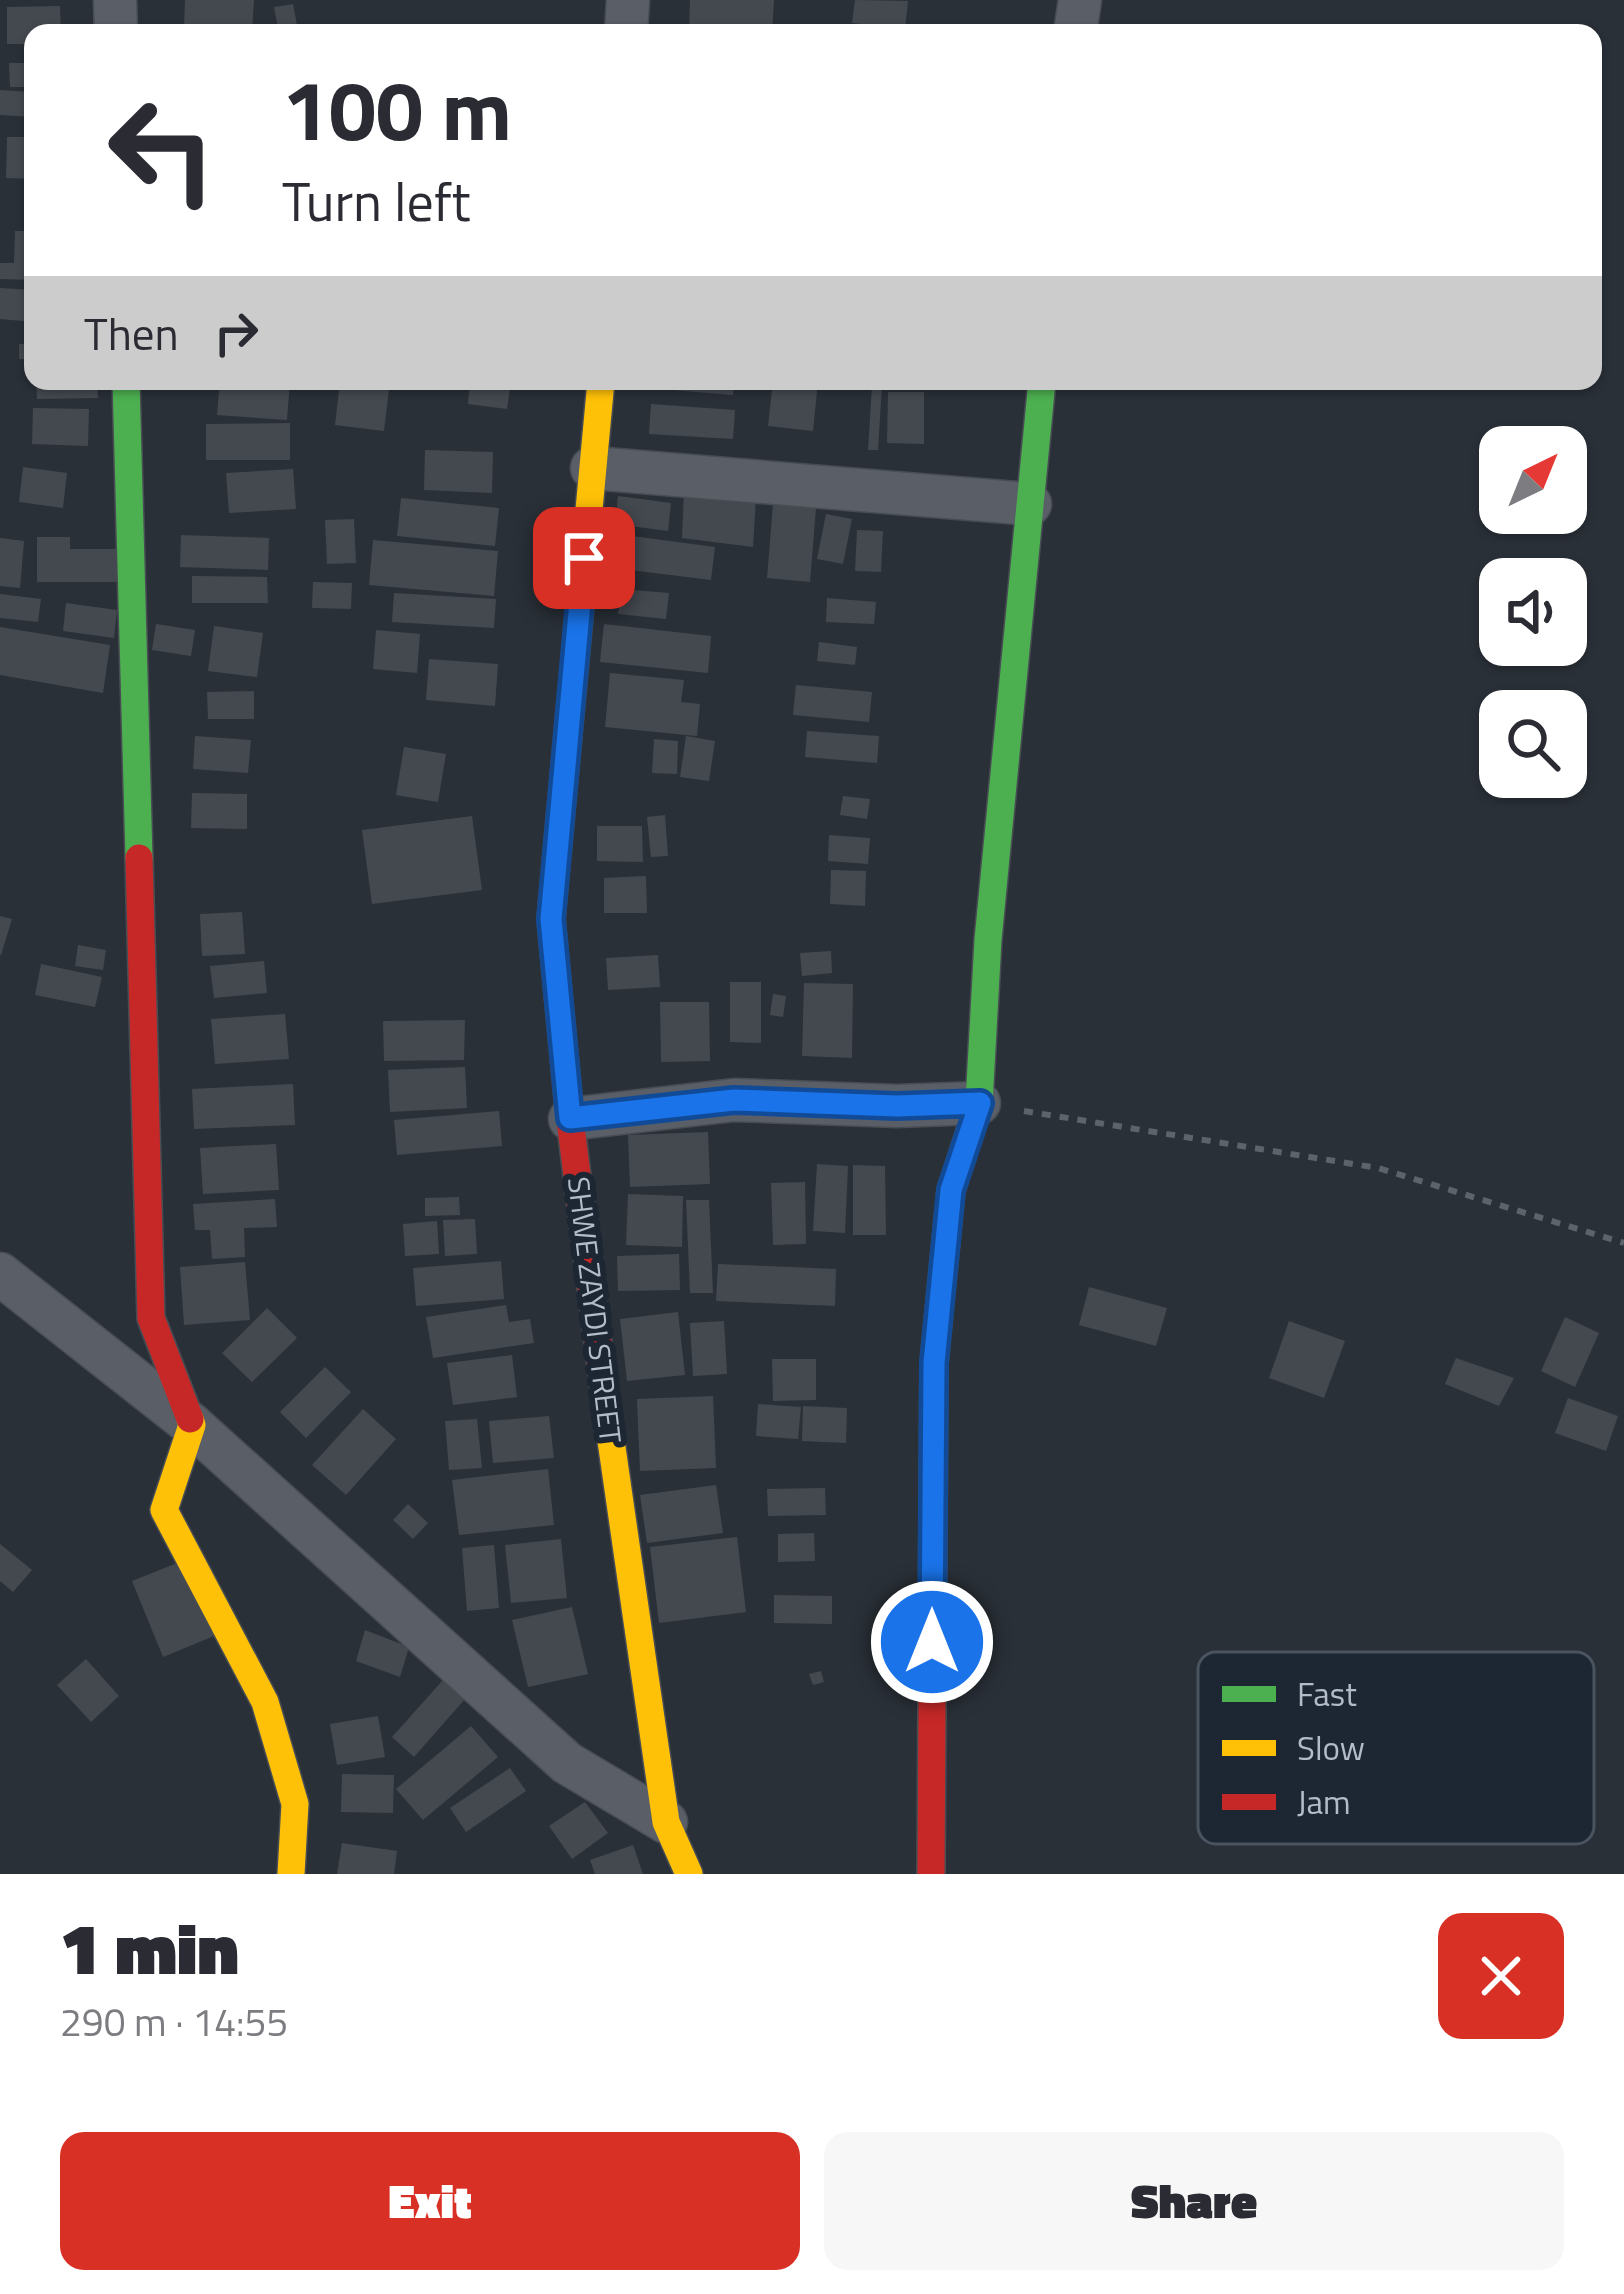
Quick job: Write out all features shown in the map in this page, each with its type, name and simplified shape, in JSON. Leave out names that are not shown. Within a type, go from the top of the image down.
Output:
[{"type":"street","points":[[126,390],[152,1318],[192,1425],[164,1510],[266,1702],[295,1804],[291,1874]]},
{"type":"street","name":"SHWE ZAYDI STREET","points":[[600,390],[551,919],[570,1118],[624,1552],[666,1822],[689,1874]]},
{"type":"street","points":[[931,1874],[934,1363],[951,1190],[980,1103],[988,940],[1041,390]]},
{"type":"street","points":[[592,468],[1030,504]]},
{"type":"street","points":[[570,1118],[734,1100],[897,1106],[980,1103]]},
{"type":"street","points":[[0,1274],[192,1425],[567,1763],[666,1822]]},
{"type":"path","points":[[980,1103],[1378,1168],[1624,1244]]},
{"type":"building","points":[[185,0],[254,0],[252,24],[184,24]]},
{"type":"building","points":[[690,0],[774,0],[773,24],[689,24]]},
{"type":"building","points":[[855,0],[908,1],[906,24],[852,23]]},
{"type":"building","points":[[293,4],[297,24],[277,24],[274,7]]},
{"type":"building","points":[[60,6],[61,24],[24,24],[24,44],[7,44],[7,7]]},
{"type":"building","points":[[9,63],[24,63],[24,87],[10,87]]},
{"type":"building","points":[[0,90],[24,91],[24,116],[0,115]]},
{"type":"building","points":[[7,137],[24,137],[24,179],[6,178]]},
{"type":"building","points":[[15,231],[24,231],[24,280],[0,279],[0,263],[14,263]]},
{"type":"building","points":[[0,288],[24,289],[24,321],[0,319]]},
{"type":"building","points":[[36,390],[98,390],[98,398],[37,399]]},
{"type":"building","points":[[219,390],[289,390],[287,420],[217,415]]},
{"type":"building","points":[[339,390],[389,390],[384,431],[335,425]]},
{"type":"building","points":[[469,390],[510,390],[507,409],[468,404]]},
{"type":"building","points":[[672,390],[733,390],[733,395]]},
{"type":"building","points":[[772,390],[817,390],[813,431],[768,426]]},
{"type":"building","points":[[872,390],[882,390],[878,450],[868,450]]},
{"type":"building","points":[[888,392],[924,392],[924,444],[887,443]]},
{"type":"building","points":[[651,404],[735,410],[733,439],[649,434]]},
{"type":"building","points":[[33,408],[89,409],[88,446],[32,444]]},
{"type":"building","points":[[290,423],[290,460],[206,460],[206,424]]},
{"type":"building","points":[[425,450],[493,452],[492,493],[424,490]]},
{"type":"building","points":[[23,467],[67,473],[63,508],[19,502]]},
{"type":"building","points":[[293,469],[296,509],[229,513],[226,473]]},
{"type":"building","points":[[684,492],[756,498],[753,547],[682,538]]},
{"type":"building","points":[[618,496],[671,503],[668,531],[615,524]]},
{"type":"building","points":[[401,498],[499,508],[495,546],[397,536]]},
{"type":"building","points":[[773,504],[816,508],[810,582],[767,578]]},
{"type":"building","points":[[826,514],[852,519],[843,564],[817,559]]},
{"type":"building","points":[[354,519],[356,563],[327,564],[325,520]]},
{"type":"building","points":[[857,530],[883,531],[881,572],[855,571]]},
{"type":"building","points":[[181,535],[269,538],[268,570],[180,567]]},
{"type":"building","points":[[625,535],[715,547],[711,580],[622,569]]},
{"type":"building","points":[[37,537],[70,537],[70,549],[117,549],[117,582],[37,582]]},
{"type":"building","points":[[0,538],[24,541],[20,588],[0,586]]},
{"type":"building","points":[[373,540],[498,551],[494,596],[369,585]]},
{"type":"building","points":[[192,576],[267,577],[268,603],[192,603]]},
{"type":"building","points":[[313,582],[352,583],[351,609],[312,608]]},
{"type":"building","points":[[621,589],[669,593],[666,619],[618,614]]},
{"type":"building","points":[[394,593],[496,599],[494,628],[392,622]]},
{"type":"building","points":[[0,594],[41,599],[38,622],[0,618]]},
{"type":"building","points":[[827,598],[876,602],[874,624],[826,622]]},
{"type":"building","points":[[66,603],[117,610],[114,638],[63,631]]},
{"type":"building","points":[[156,624],[195,630],[191,656],[152,650]]},
{"type":"building","points":[[604,624],[711,636],[708,673],[600,662]]},
{"type":"building","points":[[214,626],[263,633],[257,677],[208,671]]},
{"type":"building","points":[[0,627],[110,645],[103,693],[0,675]]},
{"type":"building","points":[[376,630],[420,634],[417,673],[373,669]]},
{"type":"building","points":[[819,642],[857,647],[855,665],[817,661]]},
{"type":"building","points":[[429,659],[498,664],[495,706],[426,700]]},
{"type":"building","points":[[610,673],[684,680],[681,702],[700,704],[697,736],[605,727]]},
{"type":"building","points":[[796,685],[872,692],[869,722],[793,715]]},
{"type":"building","points":[[254,691],[254,719],[208,719],[207,692]]},
{"type":"building","points":[[807,731],[879,736],[877,763],[805,757]]},
{"type":"building","points":[[195,736],[251,740],[248,773],[193,769]]},
{"type":"building","points":[[686,736],[715,741],[709,781],[680,777]]},
{"type":"building","points":[[654,739],[678,741],[677,774],[652,773]]},
{"type":"building","points":[[404,747],[446,754],[438,802],[396,795]]},
{"type":"building","points":[[192,793],[247,794],[247,829],[191,828]]},
{"type":"building","points":[[843,796],[870,799],[867,819],[840,815]]},
{"type":"building","points":[[665,815],[668,856],[651,857],[647,817]]},
{"type":"building","points":[[472,816],[482,890],[372,904],[362,830]]},
{"type":"building","points":[[597,826],[642,826],[643,862],[597,861]]},
{"type":"building","points":[[829,835],[870,838],[868,864],[828,861]]},
{"type":"building","points":[[831,870],[866,871],[865,906],[830,904]]},
{"type":"building","points":[[646,876],[647,913],[604,913],[604,878]]},
{"type":"building","points":[[242,912],[245,954],[202,956],[200,914]]},
{"type":"building","points":[[0,916],[12,919],[1,955],[0,955]]},
{"type":"building","points":[[78,945],[106,950],[103,970],[75,966]]},
{"type":"building","points":[[831,951],[832,973],[802,976],[800,953]]},
{"type":"building","points":[[658,955],[660,987],[608,990],[606,958]]},
{"type":"building","points":[[264,961],[267,993],[214,998],[210,966]]},
{"type":"building","points":[[41,964],[102,977],[95,1007],[35,995]]},
{"type":"building","points":[[730,982],[761,982],[761,1043],[730,1042]]},
{"type":"building","points":[[804,983],[853,984],[852,1058],[802,1056]]},
{"type":"building","points":[[773,994],[786,996],[783,1017],[770,1015]]},
{"type":"building","points":[[660,1002],[709,1002],[710,1061],[661,1062]]},
{"type":"building","points":[[285,1014],[289,1059],[215,1064],[211,1019]]},
{"type":"building","points":[[465,1020],[464,1060],[384,1061],[383,1021]]},
{"type":"building","points":[[465,1067],[467,1108],[390,1112],[388,1070]]},
{"type":"building","points":[[293,1084],[295,1125],[194,1129],[192,1089]]},
{"type":"building","points":[[499,1111],[502,1146],[397,1155],[394,1120]]},
{"type":"building","points":[[708,1132],[710,1184],[630,1187],[628,1135]]},
{"type":"building","points":[[276,1144],[279,1190],[203,1194],[200,1148]]},
{"type":"building","points":[[817,1164],[848,1166],[845,1233],[813,1231]]},
{"type":"building","points":[[853,1165],[885,1166],[886,1235],[853,1235]]},
{"type":"building","points":[[805,1182],[806,1244],[773,1245],[771,1183]]},
{"type":"building","points":[[628,1194],[683,1196],[682,1247],[626,1245]]},
{"type":"building","points":[[459,1197],[460,1215],[425,1216],[425,1198]]},
{"type":"building","points":[[275,1199],[277,1227],[244,1228],[245,1257],[212,1259],[210,1230],[195,1230],[193,1204]]},
{"type":"building","points":[[686,1200],[709,1200],[713,1293],[690,1293]]},
{"type":"building","points":[[475,1219],[477,1254],[445,1256],[443,1220]]},
{"type":"building","points":[[437,1221],[439,1254],[405,1256],[403,1224]]},
{"type":"building","points":[[679,1254],[680,1290],[618,1291],[617,1256]]},
{"type":"building","points":[[501,1261],[504,1299],[416,1306],[413,1268]]},
{"type":"building","points":[[245,1262],[250,1320],[184,1325],[180,1267]]},
{"type":"building","points":[[718,1264],[836,1269],[835,1306],[716,1301]]},
{"type":"building","points":[[1089,1287],[1167,1308],[1156,1346],[1079,1325]]},
{"type":"building","points":[[506,1305],[509,1322],[530,1319],[534,1343],[433,1358],[426,1317]]},
{"type":"building","points":[[267,1308],[297,1338],[252,1382],[222,1353]]},
{"type":"building","points":[[678,1312],[685,1375],[627,1381],[620,1319]]},
{"type":"building","points":[[1565,1317],[1599,1333],[1575,1387],[1541,1371]]},
{"type":"building","points":[[724,1321],[727,1374],[693,1376],[690,1323]]},
{"type":"building","points":[[1289,1321],[1345,1341],[1324,1398],[1269,1378]]},
{"type":"building","points":[[512,1355],[517,1397],[453,1405],[447,1363]]},
{"type":"building","points":[[1456,1358],[1514,1378],[1499,1406],[1445,1384]]},
{"type":"building","points":[[772,1359],[816,1359],[816,1400],[773,1401]]},
{"type":"building","points":[[325,1367],[351,1392],[306,1438],[280,1412]]},
{"type":"building","points":[[713,1396],[716,1468],[640,1471],[637,1399]]},
{"type":"building","points":[[1568,1398],[1618,1416],[1606,1451],[1555,1433]]},
{"type":"building","points":[[758,1404],[801,1407],[798,1439],[756,1436]]},
{"type":"building","points":[[803,1406],[847,1408],[846,1443],[802,1441]]},
{"type":"building","points":[[363,1409],[396,1439],[346,1495],[312,1465]]},
{"type":"building","points":[[549,1416],[554,1458],[493,1463],[489,1421]]},
{"type":"building","points":[[477,1419],[482,1468],[449,1470],[445,1421]]},
{"type":"building","points":[[548,1469],[554,1525],[459,1535],[452,1480]]},
{"type":"building","points":[[716,1485],[723,1533],[647,1543],[640,1495]]},
{"type":"building","points":[[825,1488],[826,1515],[768,1516],[767,1489]]},
{"type":"building","points":[[408,1504],[428,1523],[413,1539],[393,1520]]},
{"type":"building","points":[[814,1533],[815,1561],[778,1562],[778,1534]]},
{"type":"building","points":[[737,1537],[746,1612],[659,1623],[650,1547]]},
{"type":"building","points":[[561,1539],[567,1598],[511,1603],[505,1545]]},
{"type":"building","points":[[0,1544],[32,1570],[13,1592],[0,1581]]},
{"type":"building","points":[[494,1545],[499,1608],[467,1611],[462,1548]]},
{"type":"building","points":[[182,1561],[214,1636],[163,1657],[132,1581]]},
{"type":"building","points":[[774,1595],[832,1596],[832,1624],[774,1623]]},
{"type":"building","points":[[572,1607],[588,1674],[528,1687],[512,1620]]},
{"type":"building","points":[[365,1630],[409,1647],[400,1677],[356,1661]]},
{"type":"building","points":[[86,1659],[119,1696],[91,1722],[57,1685]]},
{"type":"building","points":[[821,1671],[824,1682],[813,1685],[809,1674]]},
{"type":"building","points":[[443,1680],[465,1699],[414,1757],[392,1737]]},
{"type":"building","points":[[378,1716],[385,1757],[337,1765],[330,1724]]},
{"type":"building","points":[[471,1726],[498,1757],[423,1820],[396,1789]]},
{"type":"building","points":[[510,1768],[526,1791],[466,1832],[450,1808]]},
{"type":"building","points":[[342,1774],[394,1775],[393,1813],[341,1812]]},
{"type":"building","points":[[585,1802],[608,1833],[572,1859],[549,1826]]},
{"type":"building","points":[[342,1843],[397,1851],[394,1874],[337,1874]]},
{"type":"building","points":[[633,1845],[643,1874],[595,1874],[590,1860]]},
{"type":"traffic: fast","points":[[126,390],[139,858]]},
{"type":"traffic: fast","points":[[970,1132],[979,1103],[988,940],[1041,390]]},
{"type":"traffic: slow","points":[[558,842],[600,390]]},
{"type":"traffic: slow","points":[[605,1399],[666,1822],[689,1874]]},
{"type":"traffic: slow","points":[[190,1419],[164,1510],[265,1702],[295,1804],[291,1874]]},
{"type":"traffic: jam","points":[[558,842],[551,919],[605,1399]]},
{"type":"traffic: jam","points":[[139,858],[151,1318],[190,1419]]},
{"type":"traffic: jam","points":[[931,1874],[934,1363],[951,1190],[970,1132]]},
{"type":"route","points":[[584,558],[551,919],[570,1118],[734,1100],[897,1106],[980,1103],[951,1190],[934,1363],[932,1642]]}]
